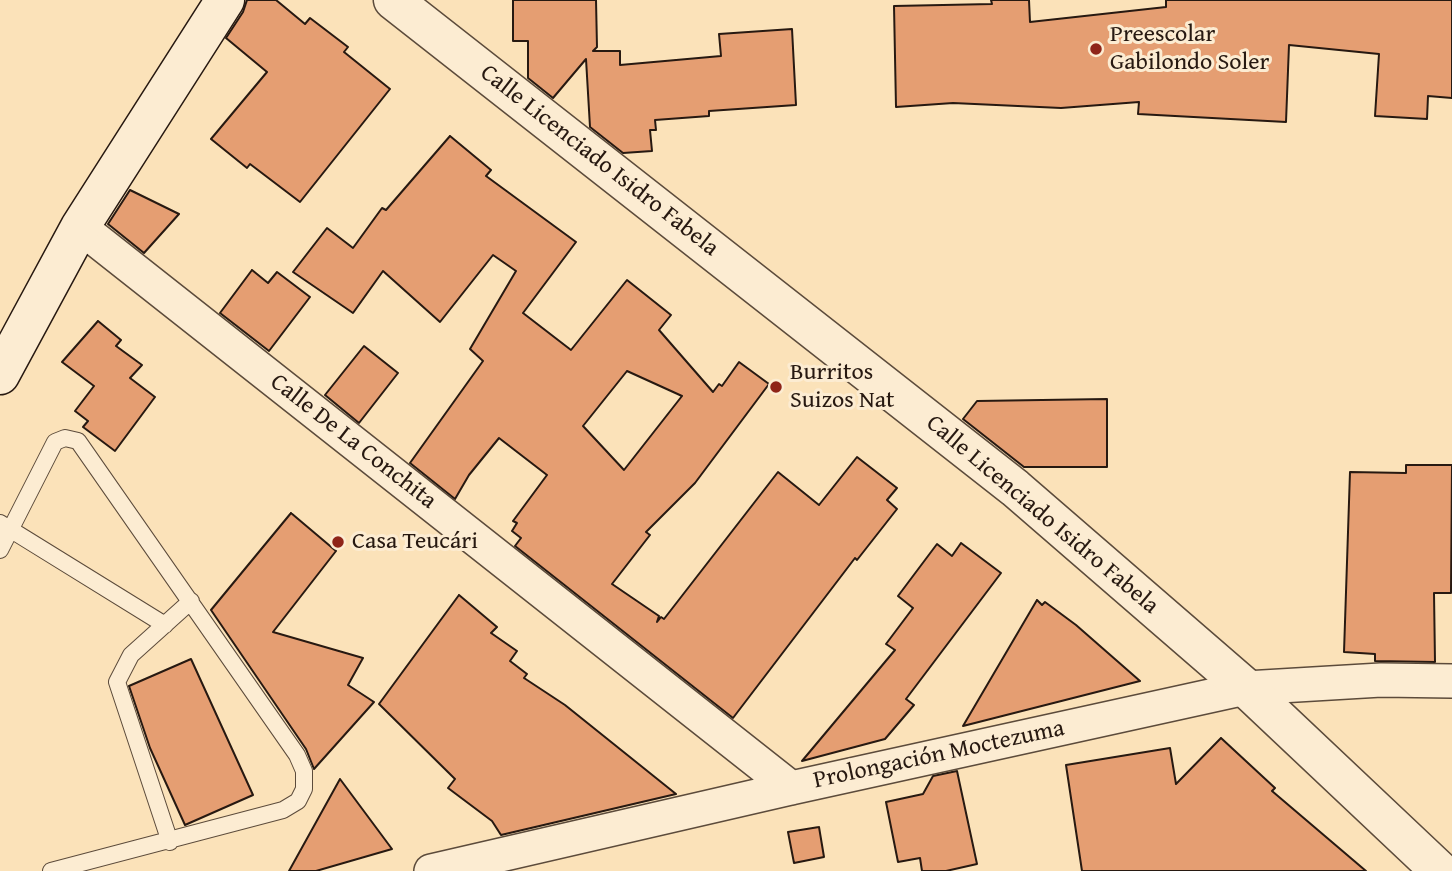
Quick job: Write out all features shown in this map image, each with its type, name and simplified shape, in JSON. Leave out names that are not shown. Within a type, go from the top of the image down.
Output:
[{"type":"street","points":[[0,376],[80,227],[225,0]]},
{"type":"street","name":"Calle Licenciado Isidro Fabela","points":[[393,0],[1015,488],[1246,688],[1440,871]]},
{"type":"street","name":"Calle De La Conchita","points":[[80,227],[791,788]]},
{"type":"street","name":"Prolongación Moctezuma","points":[[431,871],[791,788],[1246,688],[1381,680],[1452,681]]},
{"type":"lane","points":[[0,550],[6,526],[55,442],[65,438],[78,441],[297,755],[303,771],[304,789],[298,801],[283,810],[170,842],[51,871]]},
{"type":"lane","points":[[6,526],[165,625]]},
{"type":"lane","points":[[170,842],[117,681],[131,655],[191,601]]},
{"type":"building","points":[[247,0],[276,0],[305,24],[310,18],[348,47],[344,52],[390,89],[300,202],[250,164],[247,168],[211,139],[267,72],[226,38],[243,12]]},
{"type":"building","points":[[513,0],[596,0],[597,47],[593,51],[620,51],[620,65],[721,56],[719,34],[792,29],[796,105],[709,111],[709,116],[655,120],[656,130],[650,130],[652,151],[623,153],[590,127],[586,59],[553,98],[528,78],[528,41],[513,41]]},
{"type":"building","points":[[991,0],[1029,0],[1030,22],[1166,7],[1166,0],[1452,0],[1452,98],[1428,96],[1427,119],[1375,116],[1379,54],[1289,45],[1286,122],[1138,114],[1139,102],[1061,108],[953,103],[896,107],[894,6],[992,4]]},
{"type":"building","points":[[450,136],[491,170],[486,176],[576,242],[523,313],[571,350],[627,280],[671,315],[659,330],[713,392],[719,384],[722,386],[739,362],[769,384],[695,483],[646,532],[650,535],[612,584],[659,616],[657,622],[661,617],[664,619],[778,472],[819,505],[857,457],[897,488],[887,500],[897,509],[857,560],[855,558],[733,718],[515,546],[521,538],[512,531],[517,523],[513,521],[547,475],[499,438],[469,475],[455,499],[410,463],[483,361],[470,349],[516,271],[493,255],[440,322],[383,271],[353,313],[293,272],[327,228],[353,248],[382,208],[386,210]],"holes":[[[627,371],[682,396],[624,470],[583,426]]]},
{"type":"building","points":[[130,190],[179,214],[144,253],[108,224]]},
{"type":"building","points":[[252,270],[268,283],[277,272],[310,297],[269,351],[220,313]]},
{"type":"building","points":[[98,321],[121,340],[116,346],[142,365],[130,378],[155,397],[115,451],[83,427],[88,421],[75,411],[94,386],[62,362]]},
{"type":"building","points":[[364,346],[398,373],[359,423],[325,395]]},
{"type":"building","points":[[1107,399],[1107,467],[1024,467],[963,419],[977,401]]},
{"type":"building","points":[[1406,465],[1452,465],[1451,593],[1434,593],[1435,662],[1375,661],[1375,654],[1344,652],[1350,472],[1406,473]]},
{"type":"building","points":[[291,513],[336,551],[273,632],[363,658],[348,685],[374,702],[314,769],[306,749],[211,610]]},
{"type":"building","points":[[961,543],[1001,573],[906,699],[914,705],[885,739],[802,761],[895,650],[886,644],[913,608],[898,596],[937,544],[952,556]]},
{"type":"building","points":[[459,595],[497,627],[491,633],[517,651],[510,661],[527,674],[524,678],[565,705],[676,794],[501,835],[492,821],[448,788],[455,779],[379,704]]},
{"type":"building","points":[[1037,600],[1042,605],[1045,602],[1076,625],[1140,681],[963,726]]},
{"type":"building","points":[[191,659],[253,795],[185,825],[150,748],[129,686]]},
{"type":"building","points":[[1221,738],[1275,788],[1272,791],[1366,871],[1082,871],[1066,765],[1170,748],[1176,784]]},
{"type":"building","points":[[957,771],[977,864],[946,871],[922,871],[920,858],[898,862],[886,802],[923,794],[933,776]]},
{"type":"building","points":[[340,779],[392,849],[316,871],[289,871]]},
{"type":"building","points":[[819,827],[824,857],[794,863],[788,832]]},
{"type":"place","name":"Preescolar Gabilondo Soler","points":[[1096,49]]},
{"type":"place","name":"Burritos Suizos Nat","points":[[776,387]]},
{"type":"place","name":"Casa Teucári","points":[[338,542]]}]
